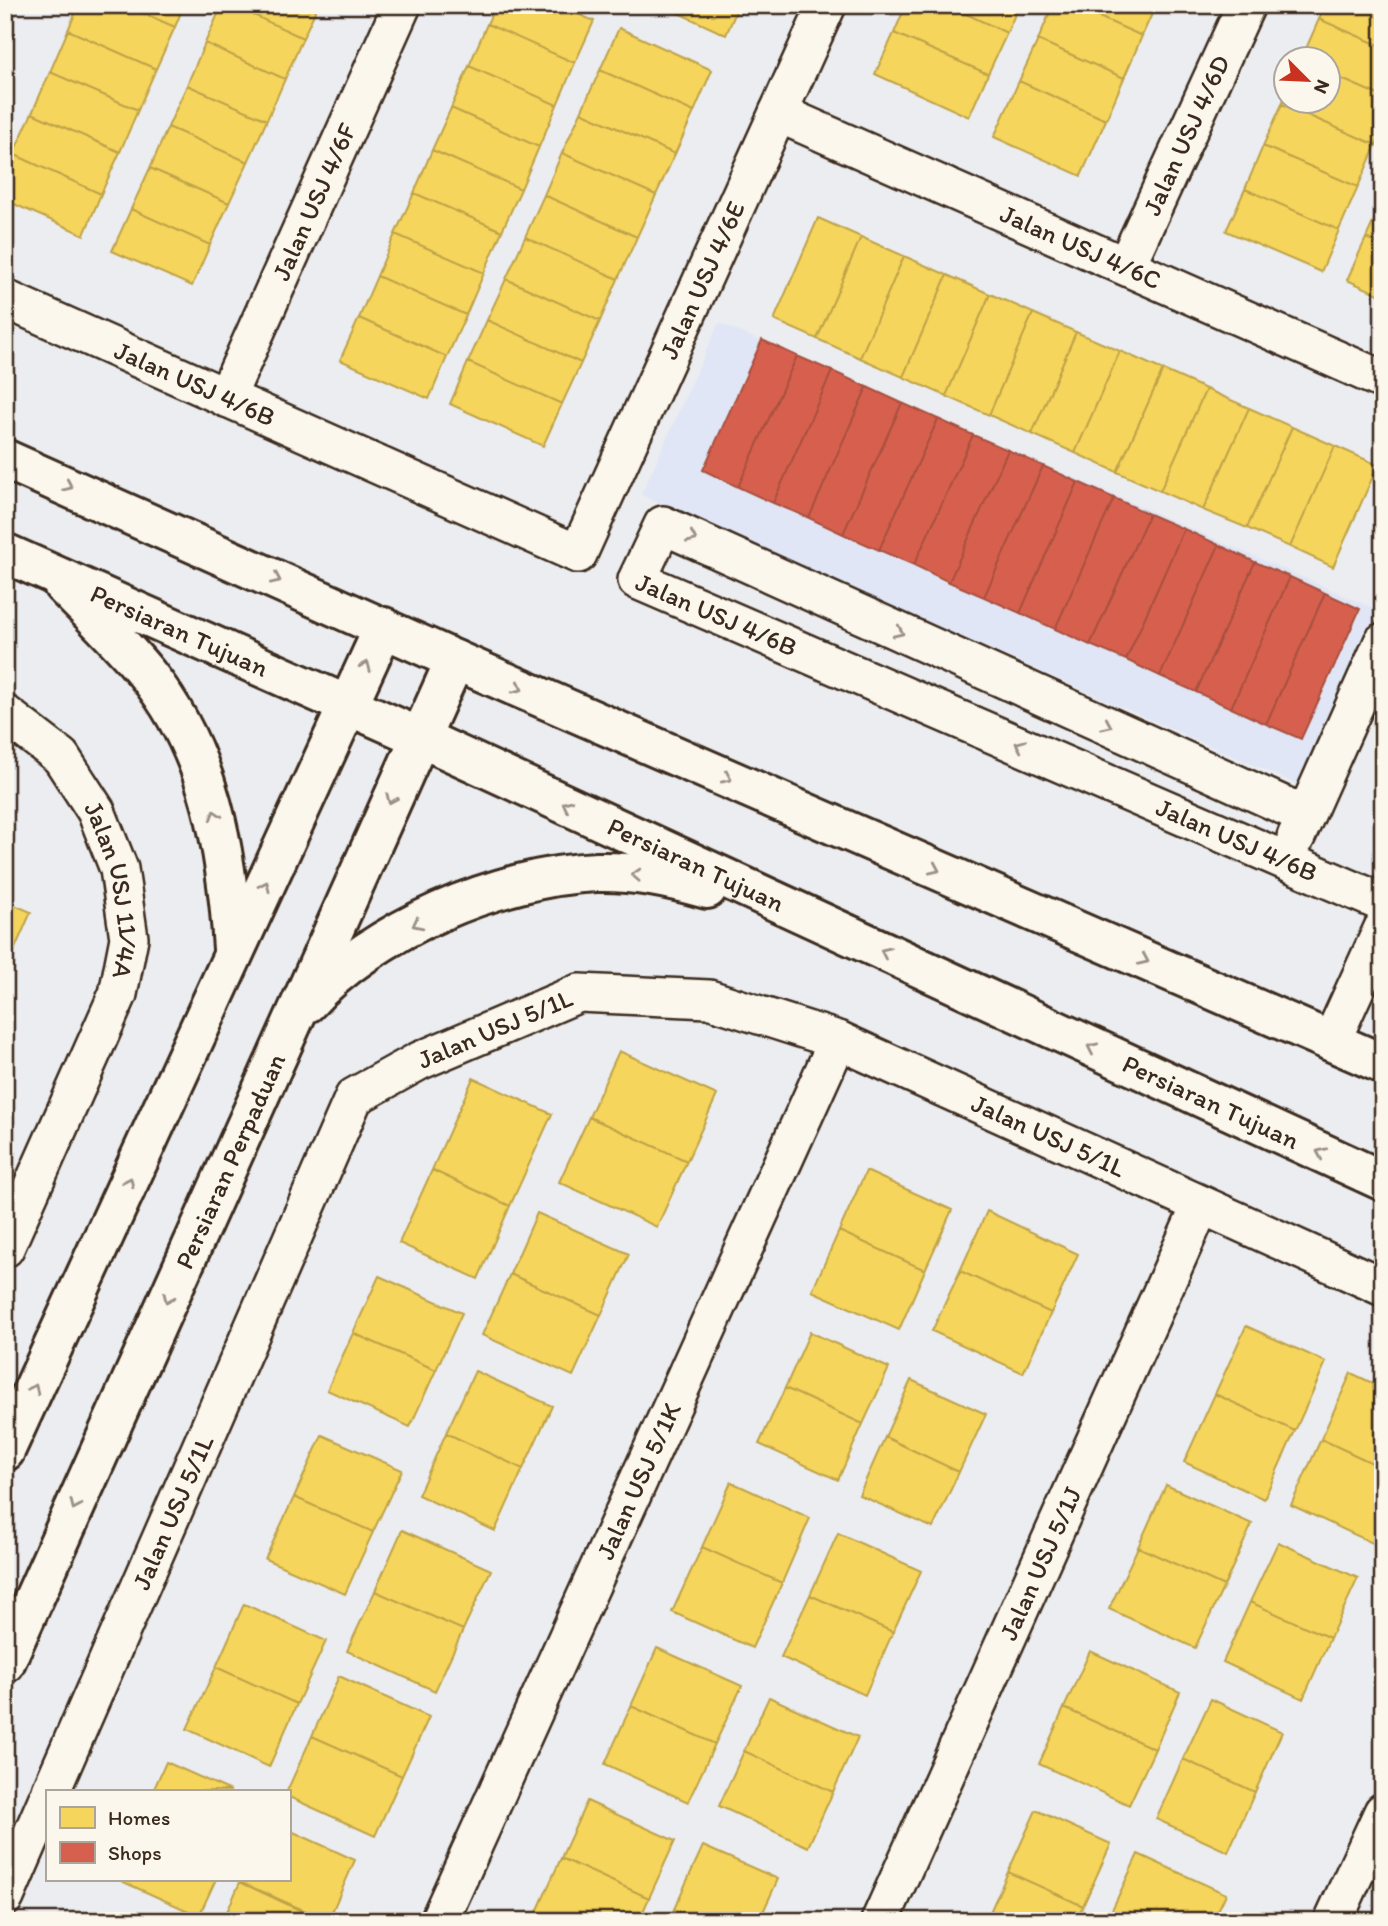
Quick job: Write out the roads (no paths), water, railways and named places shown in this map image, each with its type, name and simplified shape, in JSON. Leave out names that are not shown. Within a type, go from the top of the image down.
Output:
[{"type":"main road","points":[[5,459],[456,660],[1383,1064]]},
{"type":"main road","name":"Persiaran Tujuan","points":[[5,553],[51,571],[419,737],[1383,1181]]},
{"type":"main road","points":[[51,571],[148,675],[183,729],[219,824],[228,877],[233,955]]},
{"type":"main road","points":[[5,1451],[384,627]]},
{"type":"main road","name":"Persiaran Perpaduan","points":[[5,1663],[419,737],[456,660]]},
{"type":"main road","points":[[293,1018],[328,979],[387,939],[452,906],[526,883],[597,872],[658,876],[797,911]]},
{"type":"street","name":"Jalan USJ 4/6F","points":[[226,398],[402,5]]},
{"type":"street","name":"Jalan USJ 4/6E","points":[[578,554],[827,5]]},
{"type":"street","name":"Jalan USJ 4/6D","points":[[1126,266],[1246,5]]},
{"type":"street","name":"Jalan USJ 4/6C","points":[[778,113],[1383,380]]},
{"type":"street","name":"Jalan USJ 4/6B","points":[[5,299],[578,554]]},
{"type":"street","name":"Jalan USJ 4/6B","points":[[1305,815],[663,525],[637,580],[1383,903]]},
{"type":"street","points":[[1285,860],[1383,642]]},
{"type":"street","name":"Jalan USJ 11/4A","points":[[5,714],[18,721],[61,757],[96,811],[119,869],[129,937],[118,994],[5,1248]]},
{"type":"street","points":[[1331,1042],[1383,928]]},
{"type":"street","name":"Jalan USJ 5/1L","points":[[51,1790],[354,1097],[419,1060],[579,993],[709,999],[838,1040],[1383,1287]]},
{"type":"street","name":"Jalan USJ 5/1K","points":[[439,1921],[838,1040]]},
{"type":"street","name":"Jalan USJ 5/1J","points":[[880,1921],[1201,1205]]},
{"type":"street","points":[[5,1896],[46,1802]]},
{"type":"street","points":[[1333,1921],[1383,1812]]}]
